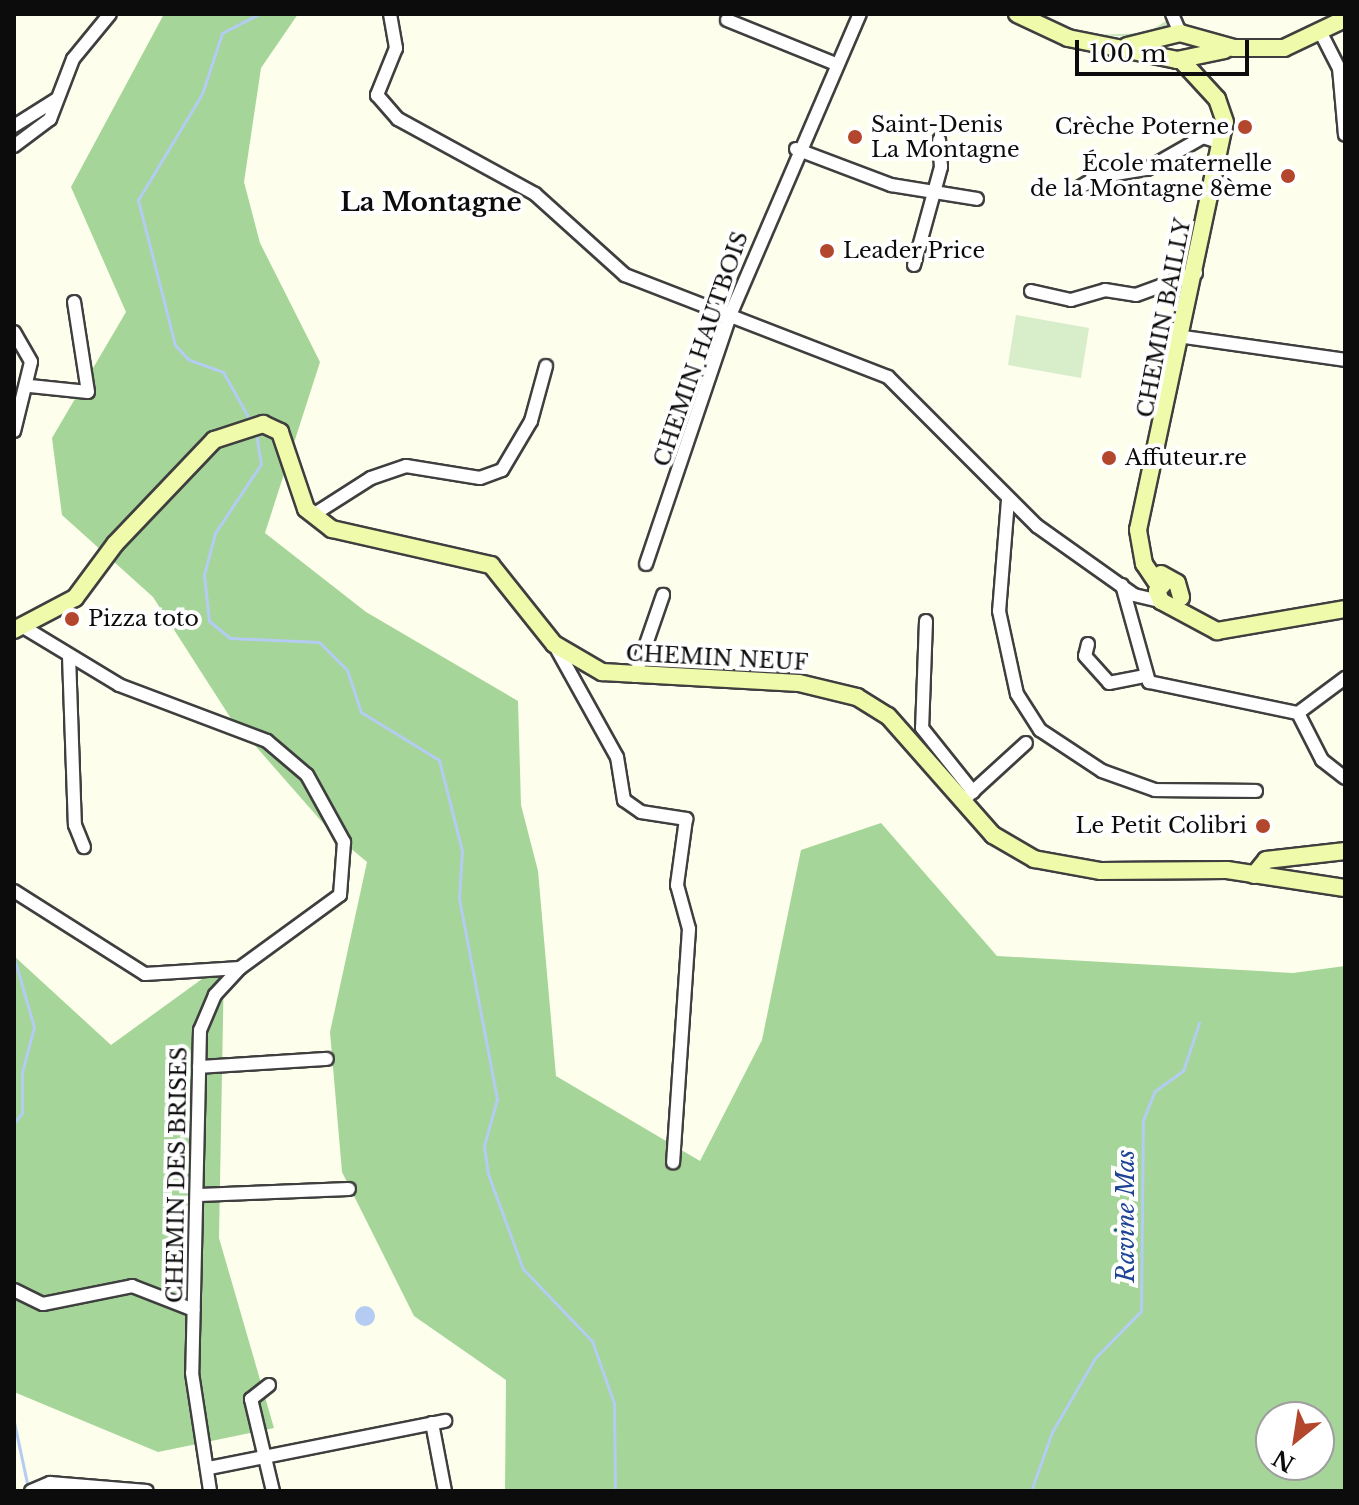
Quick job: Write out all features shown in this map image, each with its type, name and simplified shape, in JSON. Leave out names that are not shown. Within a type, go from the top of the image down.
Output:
[{"type":"street","points":[[14,146],[40,131],[73,59],[110,14]]},
{"type":"street","points":[[390,14],[396,48],[377,95],[387,111],[535,194],[625,275],[731,313],[888,377],[1008,500],[1122,585],[1166,593]]},
{"type":"street","name":"CHEMIN HAUTBOIS","points":[[646,564],[731,313],[796,149],[860,14]]},
{"type":"street","points":[[1017,14],[1068,38],[1127,46],[1234,48],[1284,48],[1322,35],[1345,19]]},
{"type":"street","points":[[1172,14],[1180,47]]},
{"type":"street","points":[[727,20],[836,64]]},
{"type":"street","points":[[1322,35],[1339,68],[1345,135]]},
{"type":"street","name":"CHEMIN BAILLY","points":[[1180,47],[1221,107],[1221,143],[1184,337],[1145,497],[1140,552],[1166,593],[1204,626],[1238,630],[1345,609]]},
{"type":"street","points":[[14,126],[57,99]]},
{"type":"street","points":[[1077,189],[1097,177],[1147,169],[1203,137],[1221,143]]},
{"type":"street","points":[[914,265],[935,193],[939,140]]},
{"type":"street","points":[[796,149],[884,183],[977,199]]},
{"type":"street","points":[[1031,291],[1071,300],[1105,290],[1136,295],[1196,273]]},
{"type":"street","points":[[30,386],[88,392],[74,302]]},
{"type":"street","points":[[14,332],[31,362],[30,386],[14,431]]},
{"type":"street","points":[[1184,337],[1345,360]]},
{"type":"street","points":[[20,629],[75,598],[199,454],[232,430],[263,424],[280,432],[313,515],[397,469],[480,478],[502,470],[531,421],[546,366]]},
{"type":"street","points":[[1008,500],[999,611],[1017,694],[1040,730],[1102,771],[1155,790],[1256,791]]},
{"type":"street","name":"CHEMIN NEUF","points":[[313,515],[347,535],[491,565],[554,644],[592,668],[635,676],[747,678],[847,693],[888,716],[968,796],[1011,847],[1060,867],[1254,875],[1345,888]]},
{"type":"street","points":[[1122,585],[1145,676],[1159,688],[1298,713],[1345,678]]},
{"type":"street","points":[[635,676],[663,595]]},
{"type":"street","points":[[926,621],[922,728],[968,796],[1026,743]]},
{"type":"street","name":"CHEMIN DES BRISES","points":[[20,629],[119,685],[267,741],[307,775],[329,807],[348,862],[340,895],[240,968],[207,1009],[199,1067],[199,1195],[192,1373],[209,1468],[210,1491]]},
{"type":"street","points":[[554,644],[617,757],[624,800],[641,812],[686,819],[677,885],[689,929],[673,1162]]},
{"type":"street","points":[[1088,644],[1085,656],[1109,683],[1145,676]]},
{"type":"street","points":[[69,656],[75,825],[84,847]]},
{"type":"street","points":[[1298,713],[1322,760],[1345,778]]},
{"type":"street","points":[[1254,875],[1266,860],[1345,851]]},
{"type":"street","points":[[14,891],[145,974],[240,968]]},
{"type":"street","points":[[199,1067],[327,1059]]},
{"type":"street","points":[[199,1195],[349,1189]]},
{"type":"street","points":[[14,1290],[43,1304],[132,1286],[194,1310]]},
{"type":"street","points":[[269,1385],[251,1399],[261,1457],[273,1491]]},
{"type":"street","points":[[209,1468],[439,1422],[445,1491]]},
{"type":"street","points":[[31,1491],[50,1483],[147,1491]]},
{"type":"green space","points":[[164,14],[298,14],[261,68],[244,182],[260,243],[320,362],[265,533],[366,612],[518,701],[521,805],[538,871],[556,1076],[700,1161],[762,1040],[801,850],[881,823],[997,956],[1293,973],[1345,966],[1345,1491],[505,1491],[506,1380],[414,1316],[342,1172],[330,1032],[367,862],[330,831],[230,717],[153,597],[62,515],[52,438],[126,312],[71,187]]},
{"type":"green space","points":[[1166,21],[1170,29],[1142,37],[1094,35],[1147,33]]},
{"type":"green space","points":[[1016,315],[1089,328],[1081,378],[1008,365]]},
{"type":"green space","points":[[14,956],[111,1045],[224,963],[219,1238],[274,1428],[158,1452],[14,1392]]},
{"type":"water","points":[[365,1306],[372,1309],[375,1316],[372,1323],[365,1326],[358,1323],[355,1316],[358,1309]]},
{"type":"waterway","points":[[251,422],[223,372],[188,359],[175,345],[138,200],[202,94],[222,33],[259,14]]},
{"type":"waterway","points":[[256,433],[261,464],[215,533],[204,575],[209,621],[230,638],[319,642],[347,670],[361,712],[439,760],[462,851],[459,898],[497,1099],[484,1146],[488,1174],[523,1269],[592,1341],[614,1403],[615,1491]]},
{"type":"waterway","points":[[14,958],[34,1027],[22,1072],[22,1113],[14,1123]]},
{"type":"waterway","name":"Ravine Mas","points":[[1031,1491],[1052,1432],[1095,1358],[1141,1311],[1143,1120],[1155,1091],[1183,1071],[1199,1023]]},
{"type":"waterway","points":[[14,1422],[27,1483]]},
{"type":"place","name":"Crèche Poterne","points":[[1245,127]]},
{"type":"place","name":"Saint-Denis La Montagne","points":[[855,137]]},
{"type":"place","name":"École maternelle de la Montagne 8ème","points":[[1288,176]]},
{"type":"place","name":"Leader Price","points":[[827,251]]},
{"type":"place","name":"Affuteur.re","points":[[1109,458]]},
{"type":"place","name":"Pizza toto","points":[[72,619]]},
{"type":"place","name":"Le Petit Colibri","points":[[1263,826]]},
{"type":"district","name":"La Montagne","points":[[431,203]]}]
